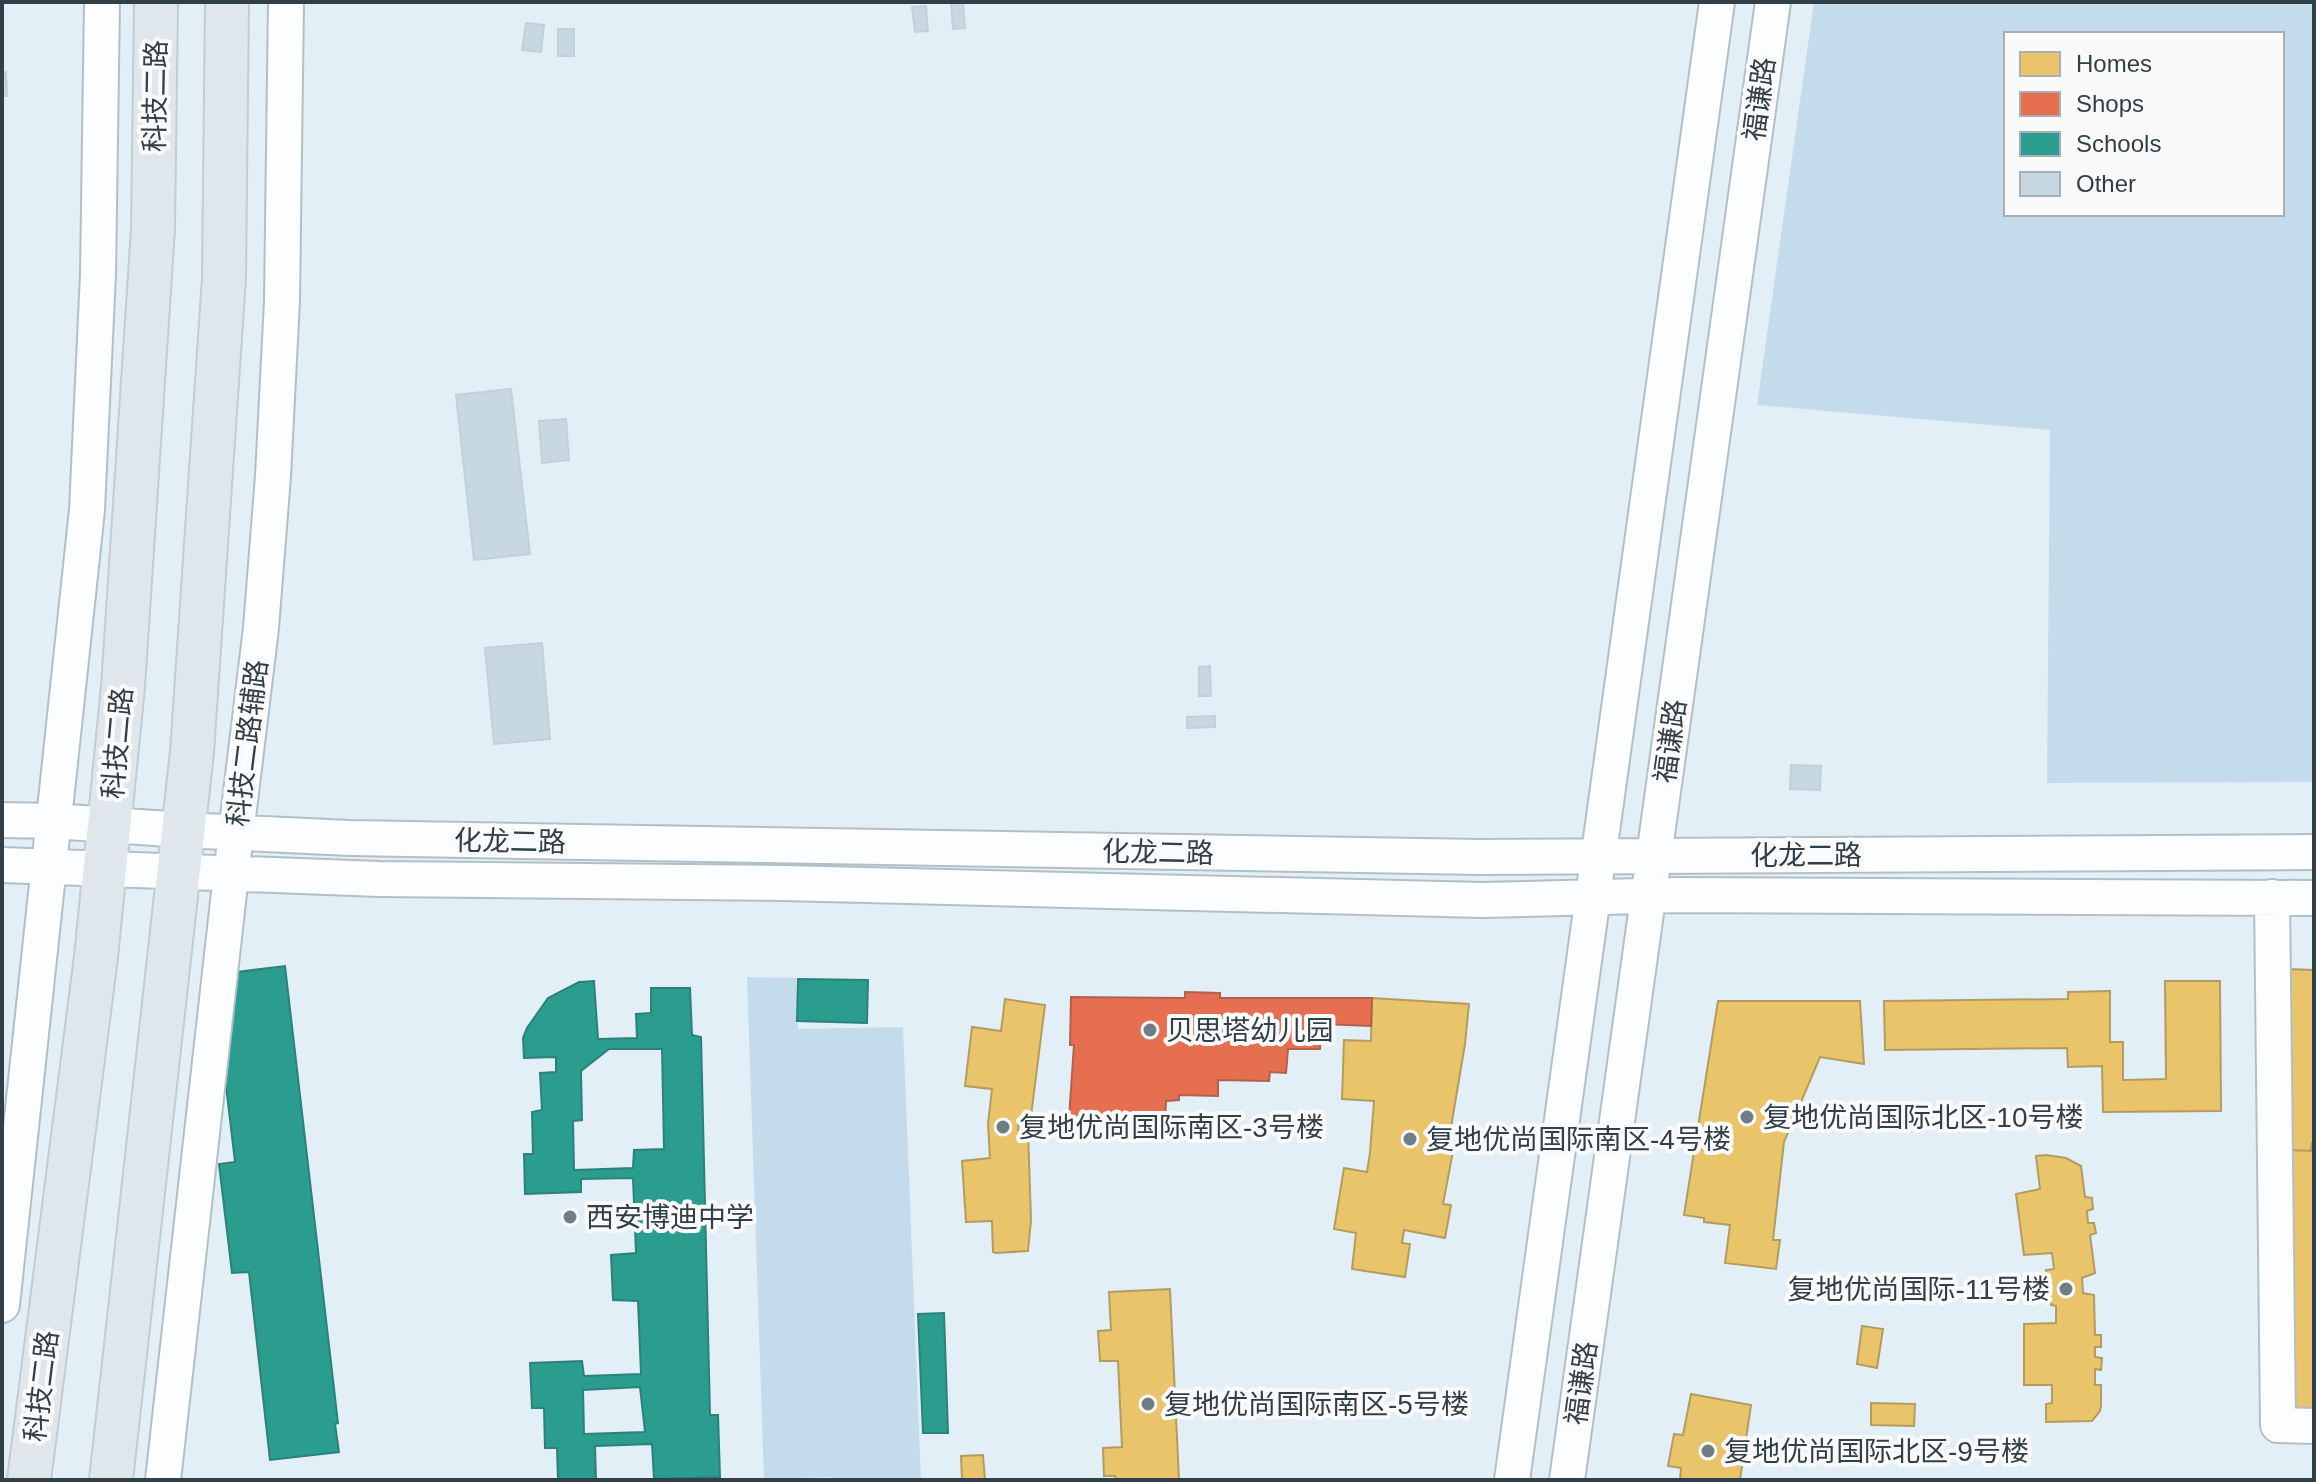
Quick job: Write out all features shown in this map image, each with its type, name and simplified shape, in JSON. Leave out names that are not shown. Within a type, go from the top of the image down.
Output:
[{"type":"main road","name":"科技二路","points":[[29,1480],[106,869],[123,687],[153,229],[156,2]]},
{"type":"main road","points":[[111,1480],[192,752],[224,278],[227,2]]},
{"type":"street","points":[[2,1305],[87,510],[98,274],[102,2]]},
{"type":"street","name":"科技二路辅路","points":[[163,1480],[261,628],[282,301],[286,2]]},
{"type":"street","name":"福谦路","points":[[1512,1480],[1717,2]]},
{"type":"street","name":"福谦路","points":[[1567,1480],[1773,2]]},
{"type":"street","name":"化龙二路","points":[[2,820],[365,838],[1465,857],[2314,852]]},
{"type":"street","name":"化龙二路","points":[[2,865],[231,875],[783,883],[1482,900],[1648,896],[2314,898]]},
{"type":"street","points":[[2272,897],[2278,1425],[2314,1426]]},
{"type":"shaded area","points":[[1814,2],[2314,2],[2314,782],[2047,783],[2050,430],[1757,405]]},
{"type":"shaded area","points":[[747,977],[796,978],[798,1029],[903,1027],[921,1480],[833,1480],[832,1477],[764,1479]]},
{"type":"building: Homes","points":[[2287,969],[2314,970],[2314,1143],[2311,1151],[2285,1150]]},
{"type":"building: Homes","points":[[2165,981],[2220,981],[2221,1111],[2103,1112],[2102,1066],[2068,1067],[2067,1048],[1885,1050],[1884,1001],[2068,999],[2068,992],[2110,991],[2110,1042],[2123,1042],[2123,1080],[2166,1079]]},
{"type":"building: Homes","name":"复地优尚国际南区-4号楼","points":[[1372,998],[1469,1004],[1448,1145],[1454,1146],[1443,1204],[1451,1205],[1445,1238],[1404,1230],[1402,1243],[1410,1244],[1405,1277],[1352,1269],[1356,1233],[1334,1229],[1344,1168],[1367,1172],[1374,1101],[1342,1099],[1344,1040],[1371,1041]]},
{"type":"building: Homes","name":"复地优尚国际南区-3号楼","points":[[1005,999],[1045,1005],[1030,1124],[1019,1122],[1018,1131],[1028,1131],[1031,1220],[1028,1251],[996,1253],[993,1252],[992,1221],[966,1222],[962,1161],[990,1158],[988,1124],[992,1089],[965,1086],[972,1027],[1001,1031]]},
{"type":"building: Homes","name":"复地优尚国际北区-10号楼","points":[[1718,1001],[1860,1001],[1864,1064],[1820,1057],[1784,1142],[1773,1240],[1780,1240],[1776,1269],[1725,1263],[1730,1225],[1704,1222],[1704,1218],[1684,1215]]},
{"type":"building: Homes","points":[[2286,1150],[2314,1151],[2314,1414],[2288,1414]]},
{"type":"building: Homes","name":"复地优尚国际-11号楼","points":[[2036,1156],[2066,1158],[2081,1166],[2085,1197],[2092,1198],[2093,1209],[2087,1211],[2088,1223],[2094,1223],[2096,1233],[2090,1235],[2095,1273],[2082,1278],[2083,1293],[2094,1295],[2095,1335],[2101,1335],[2101,1347],[2095,1347],[2095,1357],[2102,1358],[2101,1370],[2095,1369],[2095,1385],[2101,1385],[2101,1406],[2092,1421],[2046,1422],[2046,1404],[2052,1403],[2052,1385],[2024,1385],[2024,1324],[2056,1323],[2056,1306],[2051,1305],[2046,1270],[2054,1269],[2052,1253],[2024,1255],[2016,1194],[2040,1189]]},
{"type":"building: Homes","name":"复地优尚国际南区-5号楼","points":[[1170,1289],[1179,1480],[1116,1480],[1115,1476],[1104,1476],[1103,1448],[1122,1447],[1118,1361],[1100,1361],[1098,1331],[1111,1330],[1109,1292]]},
{"type":"building: Homes","points":[[1862,1326],[1883,1329],[1877,1368],[1857,1364]]},
{"type":"building: Homes","name":"复地优尚国际北区-9号楼","points":[[1691,1394],[1751,1405],[1740,1480],[1680,1480],[1681,1468],[1668,1466],[1674,1434],[1683,1435]]},
{"type":"building: Homes","points":[[1871,1403],[1915,1404],[1914,1426],[1871,1425]]},
{"type":"building: Homes","points":[[983,1455],[985,1480],[962,1480],[961,1456]]},
{"type":"building: Shops","points":[[1185,992],[1220,993],[1220,998],[1372,998],[1371,1026],[1321,1024],[1320,1049],[1288,1049],[1286,1073],[1270,1072],[1269,1081],[1218,1080],[1218,1096],[1179,1095],[1179,1100],[1166,1101],[1165,1120],[1069,1118],[1074,1045],[1070,1045],[1071,997],[1185,998]]},
{"type":"building: Schools","points":[[285,966],[339,1452],[270,1460],[249,1272],[232,1273],[219,1164],[235,1162],[213,975]]},
{"type":"building: Schools","points":[[798,979],[868,980],[867,1023],[797,1021]]},
{"type":"building: Schools","points":[[594,981],[598,1039],[637,1038],[636,1014],[651,1013],[651,988],[690,988],[692,1035],[701,1037],[710,1415],[718,1415],[720,1477],[654,1479],[652,1444],[595,1446],[596,1480],[558,1480],[557,1448],[545,1448],[544,1408],[532,1408],[530,1363],[582,1361],[584,1376],[641,1374],[638,1301],[613,1300],[611,1255],[636,1253],[633,1178],[581,1179],[581,1192],[525,1194],[524,1154],[533,1154],[532,1112],[542,1110],[540,1073],[556,1072],[556,1057],[524,1058],[523,1038],[548,998],[579,982]],"holes":[[[609,1049],[662,1049],[664,1149],[634,1150],[633,1168],[574,1170],[573,1121],[582,1120],[581,1071]],[[640,1387],[645,1432],[584,1434],[583,1390]]]},
{"type":"building: Schools","points":[[944,1313],[948,1433],[923,1433],[918,1314]]},
{"type":"building: Other","points":[[963,2],[965,28],[953,29],[951,3]]},
{"type":"building: Other","points":[[926,6],[928,31],[915,32],[912,7]]},
{"type":"building: Other","points":[[526,23],[544,25],[541,52],[522,50]]},
{"type":"building: Other","points":[[558,29],[574,29],[574,56],[558,56]]},
{"type":"building: Other","points":[[6,72],[7,96],[2,96],[2,73]]},
{"type":"building: Other","points":[[511,389],[530,554],[474,560],[456,395]]},
{"type":"building: Other","points":[[566,419],[569,460],[542,463],[539,421]]},
{"type":"building: Other","points":[[542,643],[550,739],[494,744],[485,648]]},
{"type":"building: Other","points":[[1210,666],[1211,696],[1199,696],[1199,667]]},
{"type":"building: Other","points":[[1215,716],[1215,727],[1187,728],[1187,717]]},
{"type":"building: Other","points":[[1791,765],[1821,766],[1820,790],[1790,789]]},
{"type":"place","name":"贝思塔幼儿园","points":[[1150,1030]]},
{"type":"place","name":"复地优尚国际北区-10号楼","points":[[1747,1117]]},
{"type":"place","name":"复地优尚国际南区-3号楼","points":[[1003,1127]]},
{"type":"place","name":"复地优尚国际南区-4号楼","points":[[1410,1139]]},
{"type":"place","name":"西安博迪中学","points":[[570,1217]]},
{"type":"place","name":"复地优尚国际-11号楼","points":[[2066,1289]]},
{"type":"place","name":"复地优尚国际南区-5号楼","points":[[1148,1404]]},
{"type":"place","name":"复地优尚国际北区-9号楼","points":[[1708,1451]]}]
